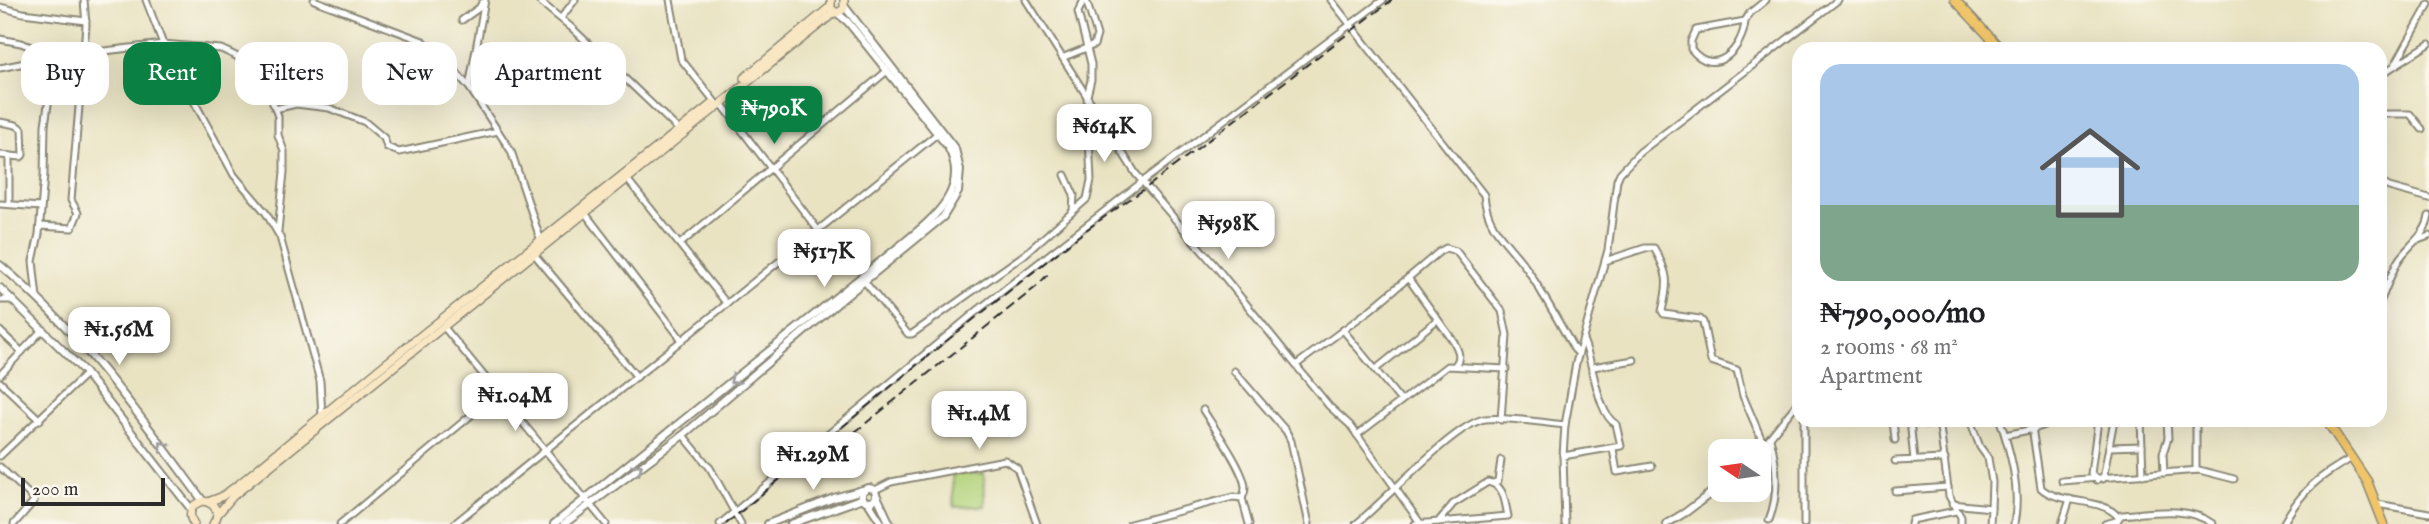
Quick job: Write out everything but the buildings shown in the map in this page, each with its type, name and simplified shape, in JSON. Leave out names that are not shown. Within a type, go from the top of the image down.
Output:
[{"type":"main road","points":[[1955,0],[1994,42]]},
{"type":"main road","points":[[216,521],[233,496],[628,179],[832,6],[842,11],[846,3]]},
{"type":"main road","points":[[191,518],[194,505],[221,497],[239,484],[679,130],[718,103]]},
{"type":"main road","points":[[2331,427],[2367,481],[2384,524]]},
{"type":"main road","points":[[206,501],[215,507],[216,521]]},
{"type":"street","points":[[84,0],[87,42]]},
{"type":"street","points":[[146,0],[162,42]]},
{"type":"street","points":[[314,0],[423,41],[443,57],[469,87],[511,151],[541,241]]},
{"type":"street","points":[[469,87],[484,0]]},
{"type":"street","points":[[462,20],[479,8],[484,0]]},
{"type":"street","points":[[538,0],[561,18],[679,130]]},
{"type":"street","points":[[561,18],[575,0]]},
{"type":"street","points":[[670,0],[681,58],[818,230]]},
{"type":"street","points":[[1026,0],[1142,182],[1217,268],[1329,406],[1344,418],[1421,524]]},
{"type":"street","points":[[1064,57],[1094,45],[1097,35],[1085,0]]},
{"type":"street","points":[[864,281],[908,334],[912,334],[1024,255],[1087,199],[1091,180],[1087,96],[1092,70],[1077,12],[1085,0]]},
{"type":"street","points":[[1331,0],[1484,195],[1488,219],[1524,265],[1578,353]]},
{"type":"street","points":[[720,524],[978,310],[1382,0]]},
{"type":"street","points":[[1745,21],[1696,30],[1691,49],[1703,60],[1712,63],[1721,61],[1744,33],[1745,21],[1750,13],[1766,0]]},
{"type":"street","points":[[1565,524],[1565,425],[1578,353],[1613,225],[1620,173],[1640,152],[1838,0]]},
{"type":"street","points":[[564,524],[587,501],[950,209],[958,192],[960,170],[955,149],[846,3]]},
{"type":"street","points":[[2395,65],[2429,4]]},
{"type":"street","points":[[554,524],[683,435],[928,226],[948,200],[954,176],[953,156],[848,22],[832,6]]},
{"type":"street","points":[[0,7],[23,13],[86,21]]},
{"type":"street","points":[[0,39],[21,43]]},
{"type":"street","points":[[2387,70],[2429,44]]},
{"type":"street","points":[[221,49],[236,56],[254,71],[267,88],[278,116],[278,135],[284,151],[281,220],[278,231]]},
{"type":"street","points":[[0,68],[21,64]]},
{"type":"street","points":[[680,244],[887,71]]},
{"type":"street","points":[[275,109],[296,104],[329,108],[365,122],[384,138],[387,147],[399,152],[498,131]]},
{"type":"street","points":[[37,298],[33,261],[40,226],[48,105]]},
{"type":"street","points":[[40,226],[72,228],[75,225],[78,213],[71,200],[81,105]]},
{"type":"street","points":[[196,105],[234,175],[278,231],[320,382],[321,416]]},
{"type":"street","points":[[2387,114],[2410,114],[2422,130]]},
{"type":"street","points":[[0,122],[22,129],[23,155],[0,155]]},
{"type":"street","points":[[454,524],[937,134]]},
{"type":"street","points":[[9,156],[9,204]]},
{"type":"street","points":[[1065,174],[1074,195],[1072,214]]},
{"type":"street","points":[[628,179],[727,304]]},
{"type":"street","points":[[2387,186],[2429,198]]},
{"type":"street","points":[[0,204],[41,207]]},
{"type":"street","points":[[585,213],[682,340]]},
{"type":"street","points":[[2418,240],[2429,216]]},
{"type":"street","points":[[2387,286],[2406,250],[2418,240],[2429,236]]},
{"type":"street","points":[[1296,365],[1446,248],[1456,251],[1502,311],[1507,335],[1502,420]]},
{"type":"street","points":[[1605,261],[1645,248],[1654,248],[1668,277],[1662,311],[1664,314],[1700,319],[1703,322],[1712,362],[1737,370],[1743,396],[1761,439]]},
{"type":"street","points":[[534,254],[637,377]]},
{"type":"street","points":[[0,265],[37,298],[91,354],[206,501]]},
{"type":"street","points":[[1408,278],[1450,335],[1459,353],[1459,360],[1455,365]]},
{"type":"street","points":[[0,288],[86,374],[191,518]]},
{"type":"street","points":[[0,300],[13,300]]},
{"type":"street","points":[[1376,369],[1437,320]]},
{"type":"street","points":[[443,326],[606,524]]},
{"type":"street","points":[[0,375],[43,329]]},
{"type":"street","points":[[1343,330],[1401,401]]},
{"type":"street","points":[[0,331],[22,352]]},
{"type":"street","points":[[1563,456],[1621,446],[1616,424],[1609,421],[1602,404],[1593,367],[1582,338]]},
{"type":"street","points":[[1593,367],[1634,360]]},
{"type":"street","points":[[1357,435],[1447,366],[1506,369]]},
{"type":"street","points":[[1234,371],[1286,431],[1291,442],[1309,524]]},
{"type":"street","points":[[0,456],[86,374]]},
{"type":"street","points":[[0,382],[40,420]]},
{"type":"street","points":[[340,524],[498,393]]},
{"type":"street","points":[[1203,410],[1244,481],[1242,498],[1249,524]]},
{"type":"street","points":[[1769,520],[1776,492],[1770,438],[1792,411]]},
{"type":"street","points":[[1356,524],[1365,521],[1438,449],[1469,425],[1486,419],[1565,425]]},
{"type":"street","points":[[1804,427],[1804,524]]},
{"type":"street","points":[[1894,427],[1895,440]]},
{"type":"street","points":[[1911,427],[1914,460]]},
{"type":"street","points":[[1941,427],[1948,487],[1952,505],[1961,517],[1961,524]]},
{"type":"street","points":[[1973,427],[1980,447],[1988,458],[1992,482],[1990,524]]},
{"type":"street","points":[[2002,427],[2011,457],[2017,499],[2014,524]]},
{"type":"street","points":[[2005,435],[2039,427]]},
{"type":"street","points":[[2097,427],[2091,474],[2100,479]]},
{"type":"street","points":[[2100,479],[2113,427]]},
{"type":"street","points":[[2141,427],[2143,475]]},
{"type":"street","points":[[2164,473],[2163,453],[2168,438],[2167,427]]},
{"type":"street","points":[[2196,427],[2196,470]]},
{"type":"street","points":[[2034,429],[2041,488],[2052,495],[2109,509],[2116,520]]},
{"type":"street","points":[[683,435],[710,468],[741,524]]},
{"type":"street","points":[[2109,447],[2142,446]]},
{"type":"street","points":[[1613,449],[1617,472],[1652,466]]},
{"type":"street","points":[[2283,524],[2298,499],[2318,477],[2352,458]]},
{"type":"street","points":[[1895,461],[1945,459]]},
{"type":"street","points":[[791,524],[866,500],[873,501],[876,492],[891,482],[1005,460],[1011,461],[1017,468],[1037,524]]},
{"type":"street","points":[[1493,483],[1498,481],[1502,460]]},
{"type":"street","points":[[0,467],[34,501],[13,524]]},
{"type":"street","points":[[2062,481],[2196,470],[2234,480]]},
{"type":"street","points":[[1415,524],[1508,516],[1502,489],[1497,484],[1488,482],[1453,504],[1438,522]]},
{"type":"street","points":[[1895,491],[1948,487]]},
{"type":"street","points":[[866,489],[866,500],[882,524]]},
{"type":"street","points":[[772,523],[834,498],[866,489],[876,492],[890,524]]},
{"type":"street","points":[[1668,523],[1708,495]]},
{"type":"street","points":[[1130,524],[1233,496],[1242,498]]},
{"type":"street","points":[[2062,524],[2070,499]]},
{"type":"street","points":[[2377,504],[2429,513]]},
{"type":"street","points":[[1952,505],[1991,508]]},
{"type":"street","points":[[1911,524],[1912,520],[1956,511]]},
{"type":"street","points":[[2105,524],[2116,520],[2187,513],[2198,514],[2213,524]]},
{"type":"green space","points":[[984,473],[985,506],[954,507],[952,474]]},
{"type":"railway","points":[[726,524],[920,362],[1086,230],[1147,187],[1392,0]]},
{"type":"railway","points":[[829,449],[845,440],[1036,287],[1050,272]]}]
